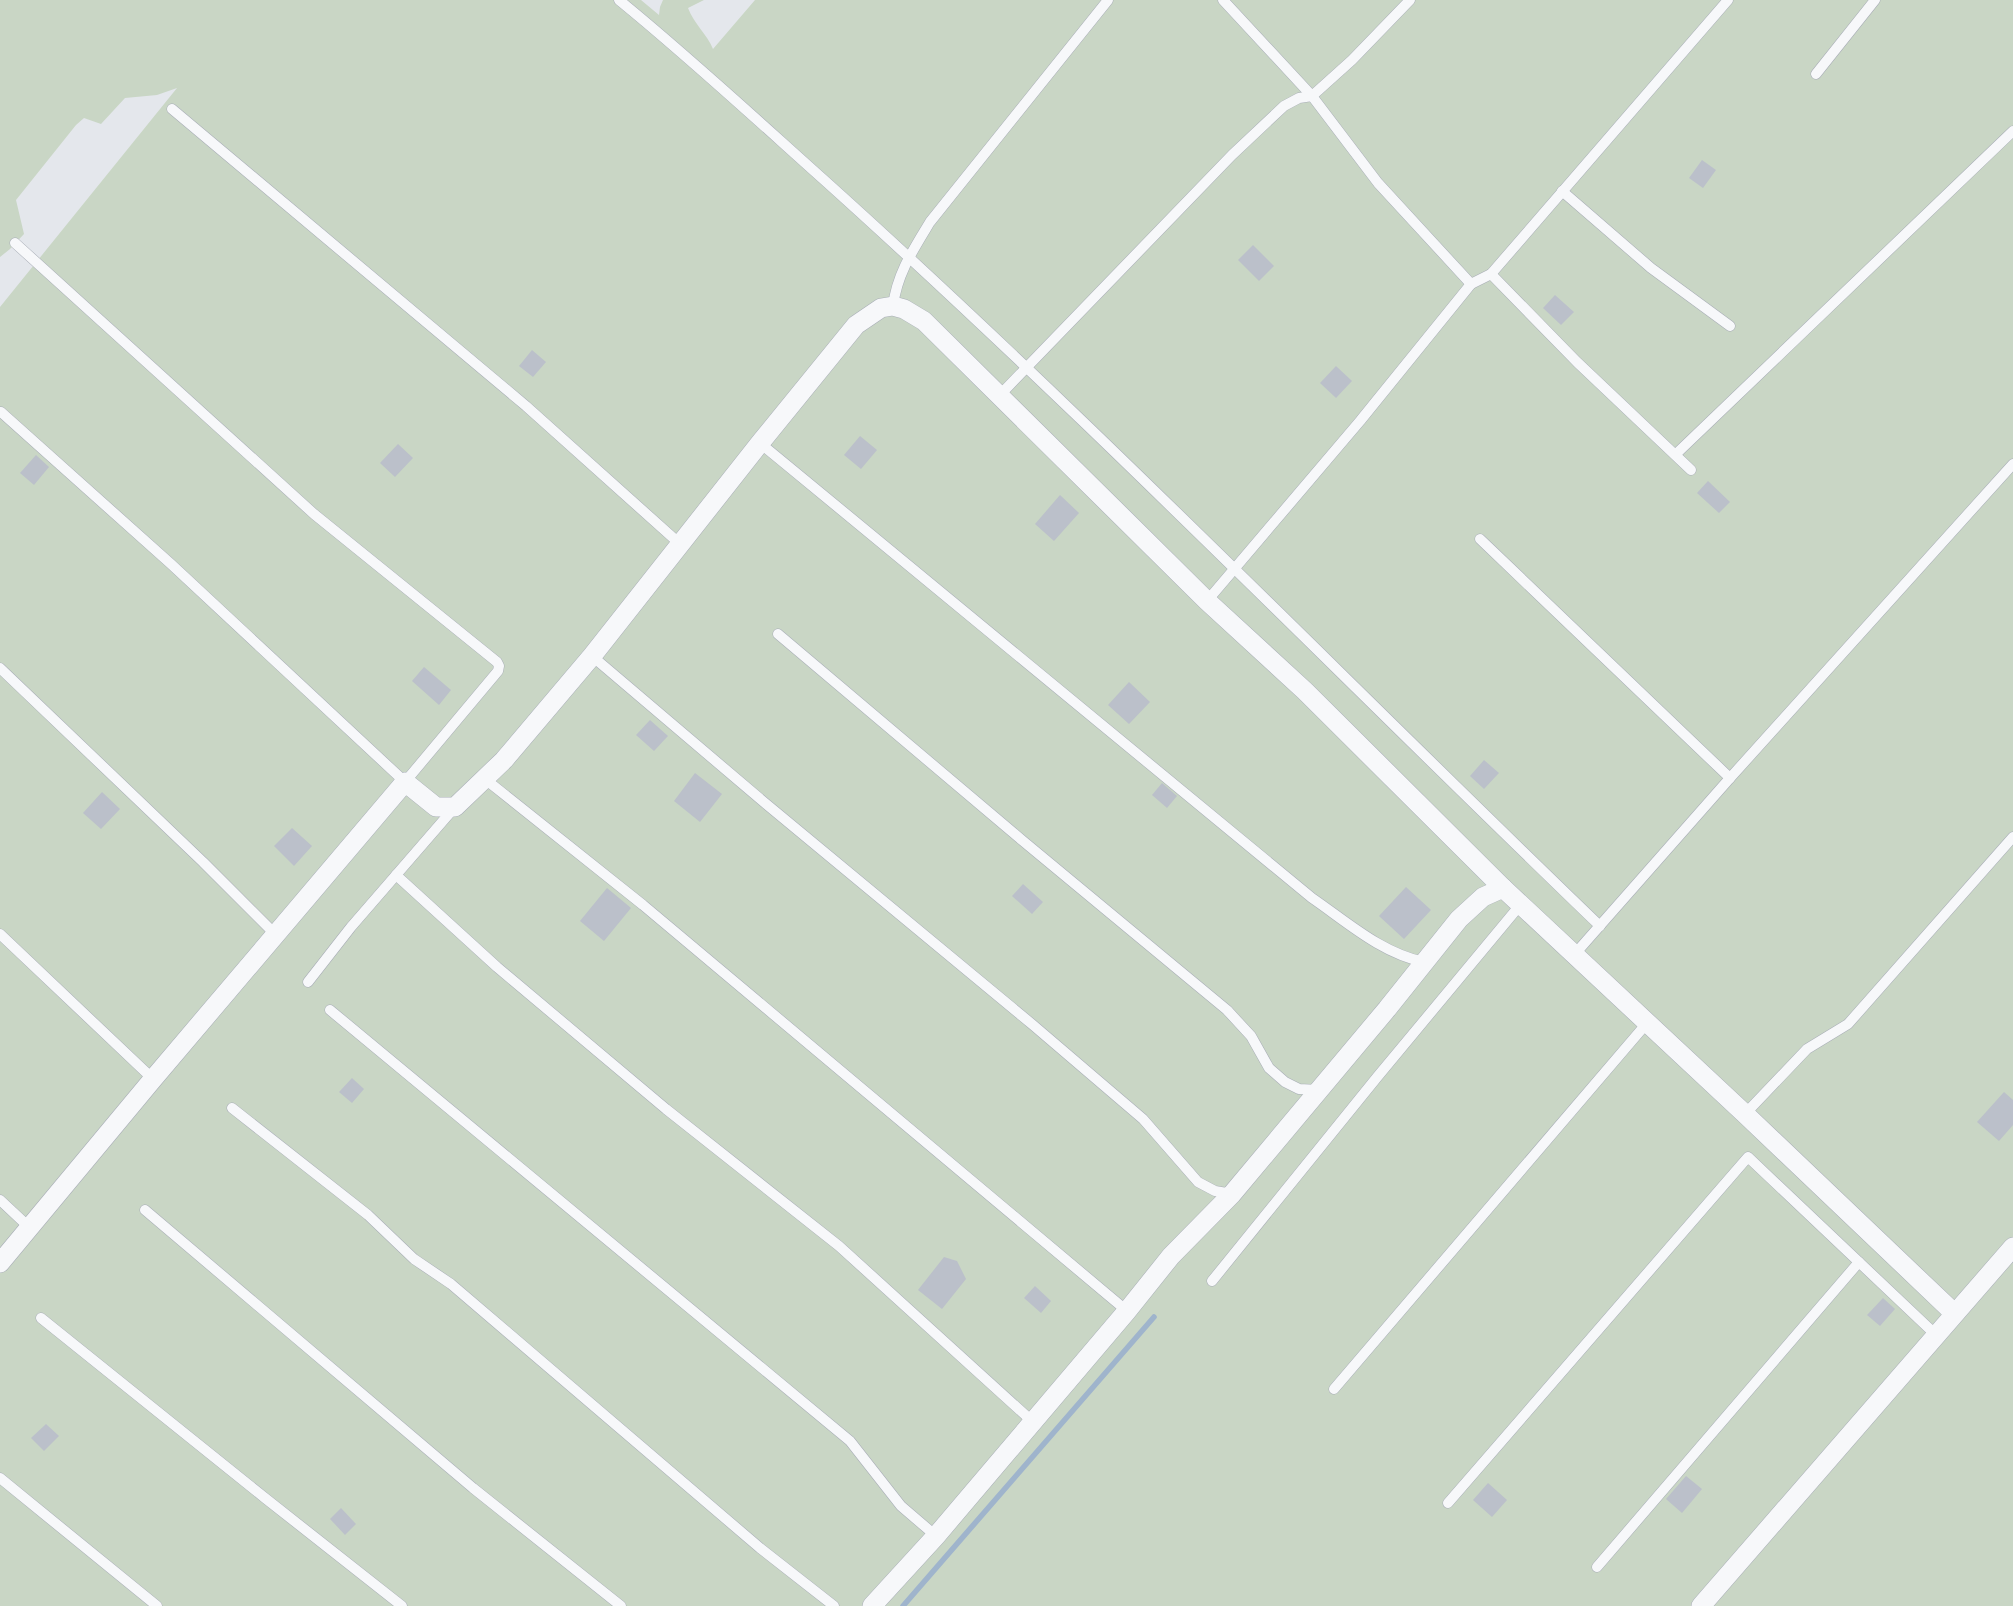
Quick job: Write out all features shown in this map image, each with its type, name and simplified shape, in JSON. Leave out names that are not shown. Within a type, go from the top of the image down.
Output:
[{"type":"street","points":[[0,1263],[153,1078],[405,782],[436,807],[455,807],[504,760],[592,656],[856,325],[881,308],[893,306],[904,309],[924,320],[998,397],[1207,601],[1306,691],[1504,888],[1954,1313]]},
{"type":"street","points":[[872,1606],[936,1536],[1127,1311],[1171,1256],[1232,1194],[1459,919],[1483,897],[1504,888]]},
{"type":"street","points":[[1701,1606],[2013,1247]]},
{"type":"lane","points":[[619,0],[671,43],[909,256],[1027,367],[1600,926]]},
{"type":"lane","points":[[893,306],[895,287],[909,256],[930,222],[1108,0]]},
{"type":"lane","points":[[1223,0],[1312,96],[1378,183],[1471,284]]},
{"type":"lane","points":[[998,397],[1232,155],[1284,106],[1299,98],[1312,96],[1352,60],[1410,0]]},
{"type":"lane","points":[[1207,601],[1360,421],[1471,284],[1491,274],[1728,0]]},
{"type":"lane","points":[[1816,74],[1875,0]]},
{"type":"lane","points":[[172,109],[526,406],[680,544]]},
{"type":"lane","points":[[1676,454],[2013,131]]},
{"type":"lane","points":[[1562,191],[1651,268],[1730,326]]},
{"type":"lane","points":[[1,412],[171,564],[405,782],[498,671],[499,666],[497,662],[314,514],[14,243]]},
{"type":"lane","points":[[1491,274],[1577,362],[1691,470]]},
{"type":"lane","points":[[760,443],[1312,898],[1388,950],[1406,959],[1424,962]]},
{"type":"lane","points":[[1574,955],[1730,778],[2013,464]]},
{"type":"lane","points":[[1480,540],[1730,778]]},
{"type":"lane","points":[[778,634],[1227,1010],[1241,1023],[1269,1068],[1280,1078],[1299,1089],[1319,1090]]},
{"type":"lane","points":[[592,656],[1143,1119],[1198,1182],[1215,1191],[1232,1194]]},
{"type":"lane","points":[[0,668],[203,862],[276,935]]},
{"type":"lane","points":[[485,778],[643,905],[1127,1311]]},
{"type":"lane","points":[[308,982],[351,927],[455,807]]},
{"type":"lane","points":[[1745,1114],[1808,1049],[1848,1024],[2013,837]]},
{"type":"lane","points":[[396,875],[497,967],[659,1103],[839,1246],[1033,1422]]},
{"type":"lane","points":[[1212,1281],[1378,1076],[1521,904]]},
{"type":"lane","points":[[0,934],[153,1078]]},
{"type":"lane","points":[[330,1010],[850,1441],[901,1506],[936,1536]]},
{"type":"lane","points":[[1334,1388],[1647,1023]]},
{"type":"lane","points":[[232,1108],[368,1215],[414,1259],[451,1284],[760,1548],[834,1606]]},
{"type":"lane","points":[[1448,1503],[1748,1157],[1936,1335]]},
{"type":"lane","points":[[0,1200],[30,1228]]},
{"type":"lane","points":[[145,1210],[473,1488],[621,1606]]},
{"type":"lane","points":[[1597,1567],[1859,1262]]},
{"type":"lane","points":[[42,1318],[402,1606]]},
{"type":"lane","points":[[0,1478],[157,1606]]},
{"type":"green space","points":[[0,0],[641,0],[659,15],[663,0],[704,0],[688,8],[713,49],[755,0],[2013,0],[2013,1606],[0,1606],[0,307],[177,88],[157,95],[125,98],[101,124],[84,118],[76,125],[16,200],[24,234],[0,257]]},
{"type":"building","points":[[1702,160],[1716,170],[1703,188],[1689,178]]},
{"type":"building","points":[[1253,245],[1274,266],[1259,281],[1238,260]]},
{"type":"building","points":[[1555,295],[1574,312],[1561,325],[1543,308]]},
{"type":"building","points":[[532,350],[546,362],[533,377],[519,366]]},
{"type":"building","points":[[1336,366],[1352,381],[1336,398],[1320,383]]},
{"type":"building","points":[[860,436],[877,450],[861,469],[844,455]]},
{"type":"building","points":[[398,444],[413,458],[395,477],[380,463]]},
{"type":"building","points":[[36,455],[49,467],[34,485],[20,473]]},
{"type":"building","points":[[1708,481],[1730,502],[1719,513],[1697,493]]},
{"type":"building","points":[[1060,495],[1079,513],[1054,541],[1035,524]]},
{"type":"building","points":[[424,667],[451,690],[439,705],[412,681]]},
{"type":"building","points":[[1129,682],[1150,702],[1129,724],[1108,705]]},
{"type":"building","points":[[650,720],[668,736],[654,751],[636,735]]},
{"type":"building","points":[[1484,760],[1499,773],[1484,789],[1470,776]]},
{"type":"building","points":[[695,773],[722,794],[700,822],[674,801]]},
{"type":"building","points":[[1162,783],[1177,796],[1167,808],[1152,795]]},
{"type":"building","points":[[102,792],[120,809],[101,829],[83,813]]},
{"type":"building","points":[[292,828],[312,846],[294,866],[274,846]]},
{"type":"building","points":[[1023,884],[1043,902],[1032,914],[1012,896]]},
{"type":"building","points":[[1406,887],[1431,910],[1404,939],[1379,916]]},
{"type":"building","points":[[607,888],[631,908],[604,941],[580,921]]},
{"type":"building","points":[[352,1078],[364,1089],[352,1103],[339,1092]]},
{"type":"building","points":[[2004,1092],[2013,1100],[2013,1125],[1999,1141],[1977,1122]]},
{"type":"building","points":[[944,1257],[957,1261],[966,1279],[942,1309],[918,1290]]},
{"type":"building","points":[[1035,1286],[1051,1301],[1041,1313],[1024,1298]]},
{"type":"building","points":[[1883,1298],[1895,1309],[1880,1326],[1867,1315]]},
{"type":"building","points":[[46,1424],[59,1436],[44,1451],[31,1438]]},
{"type":"building","points":[[1686,1476],[1702,1489],[1682,1513],[1666,1499]]},
{"type":"building","points":[[1488,1483],[1507,1500],[1492,1517],[1473,1500]]},
{"type":"building","points":[[341,1508],[356,1524],[345,1535],[330,1519]]},
{"type":"waterway","points":[[903,1606],[1154,1317]]}]
